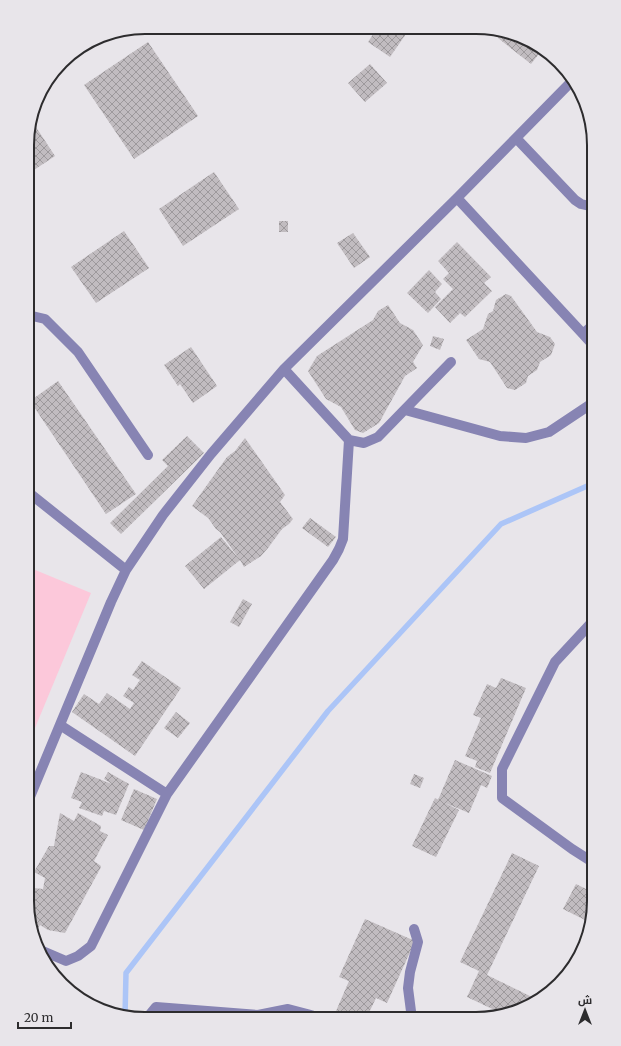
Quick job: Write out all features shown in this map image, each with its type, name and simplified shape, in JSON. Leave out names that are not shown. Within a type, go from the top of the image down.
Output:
[{"type":"street","points":[[34,787],[111,602],[126,570],[163,515],[216,448],[284,369],[457,198],[569,84]]},
{"type":"street","points":[[516,138],[575,200],[581,204],[587,205]]},
{"type":"street","points":[[457,198],[587,338]]},
{"type":"street","points":[[34,317],[45,319],[78,352],[148,455]]},
{"type":"street","points":[[583,334],[587,330]]},
{"type":"street","points":[[284,369],[349,440],[364,443],[378,437],[451,362]]},
{"type":"street","points":[[405,410],[500,436],[526,438],[549,432],[587,407]]},
{"type":"street","points":[[47,953],[66,961],[78,956],[91,946],[167,794],[333,560],[343,539],[349,440]]},
{"type":"street","points":[[34,497],[126,570]]},
{"type":"street","points":[[587,628],[555,662],[502,769],[502,798],[587,859]]},
{"type":"street","points":[[60,725],[167,794]]},
{"type":"street","points":[[411,1012],[408,988],[410,972],[418,942],[414,929]]},
{"type":"street","points":[[152,1012],[156,1007],[207,1012]]},
{"type":"street","points":[[277,1012],[288,1009],[300,1012]]},
{"type":"shaded area","points":[[34,569],[91,593],[34,728]]},
{"type":"building","points":[[373,34],[406,34],[390,57],[368,42]]},
{"type":"building","points":[[499,37],[519,42],[539,54],[531,64],[498,38]]},
{"type":"building","points":[[148,42],[198,116],[134,159],[84,85]]},
{"type":"building","points":[[370,64],[387,83],[365,102],[348,83]]},
{"type":"building","points":[[36,126],[55,156],[34,170]]},
{"type":"building","points":[[214,172],[239,209],[183,246],[159,209]]},
{"type":"building","points":[[279,221],[288,221],[288,232],[279,232]]},
{"type":"building","points":[[124,231],[149,268],[96,303],[71,267]]},
{"type":"building","points":[[353,233],[370,257],[354,268],[337,243]]},
{"type":"building","points":[[457,242],[491,277],[484,283],[492,291],[465,317],[460,313],[450,323],[435,307],[453,289],[443,279],[449,273],[438,261]]},
{"type":"building","points":[[429,270],[442,284],[435,292],[441,299],[428,313],[407,293]]},
{"type":"building","points":[[506,294],[511,296],[537,332],[550,337],[555,344],[551,355],[540,362],[537,370],[528,376],[526,383],[515,390],[507,388],[490,362],[479,359],[466,340],[483,329],[488,314],[493,311],[496,300]]},
{"type":"building","points":[[388,305],[400,323],[413,330],[423,345],[413,362],[417,368],[405,376],[379,423],[363,433],[355,430],[341,407],[326,399],[308,371],[317,356],[373,320],[378,311]]},
{"type":"building","points":[[433,336],[444,339],[440,350],[430,346]]},
{"type":"building","points":[[191,347],[217,386],[193,403],[180,384],[178,386],[164,365]]},
{"type":"building","points":[[58,381],[136,494],[106,514],[34,407],[34,398]]},
{"type":"building","points":[[187,436],[204,453],[121,534],[110,523],[168,466],[162,460]]},
{"type":"building","points":[[245,438],[285,495],[280,502],[293,519],[282,529],[261,556],[244,567],[240,560],[204,589],[185,566],[221,537],[239,559],[208,518],[192,506],[227,457],[235,451]]},
{"type":"building","points":[[310,518],[336,537],[328,547],[302,528]]},
{"type":"building","points":[[243,599],[252,604],[239,627],[230,622]]},
{"type":"building","points":[[142,661],[181,688],[135,756],[72,712],[84,694],[99,704],[107,693],[130,709],[134,703],[123,696],[129,687],[133,690],[140,680],[132,675]]},
{"type":"building","points":[[501,678],[526,688],[490,773],[475,767],[477,761],[465,756],[481,718],[473,715],[487,684],[496,688]]},
{"type":"building","points":[[176,712],[190,723],[178,738],[164,728]]},
{"type":"building","points":[[455,760],[492,776],[487,788],[481,785],[469,813],[438,800]]},
{"type":"building","points":[[81,772],[112,784],[104,779],[108,772],[129,784],[116,815],[104,811],[102,816],[79,808],[82,802],[71,798]]},
{"type":"building","points":[[414,774],[424,778],[420,788],[410,784]]},
{"type":"building","points":[[134,789],[157,799],[144,830],[121,820]]},
{"type":"building","points":[[435,798],[459,810],[436,857],[412,846]]},
{"type":"building","points":[[60,813],[74,821],[78,813],[101,826],[100,831],[108,835],[94,861],[101,866],[100,869],[65,933],[48,930],[40,925],[38,929],[35,916],[34,888],[43,889],[45,878],[34,872],[49,846],[54,846]]},
{"type":"building","points":[[512,853],[539,866],[487,975],[532,997],[519,1004],[495,1010],[467,997],[479,971],[460,962]]},
{"type":"building","points":[[576,884],[587,890],[585,920],[563,909]]},
{"type":"building","points":[[365,919],[415,941],[387,1003],[376,998],[369,1012],[336,1012],[349,981],[339,977]]},
{"type":"waterway","points":[[125,1010],[126,973],[328,711],[501,524],[587,486]]}]
